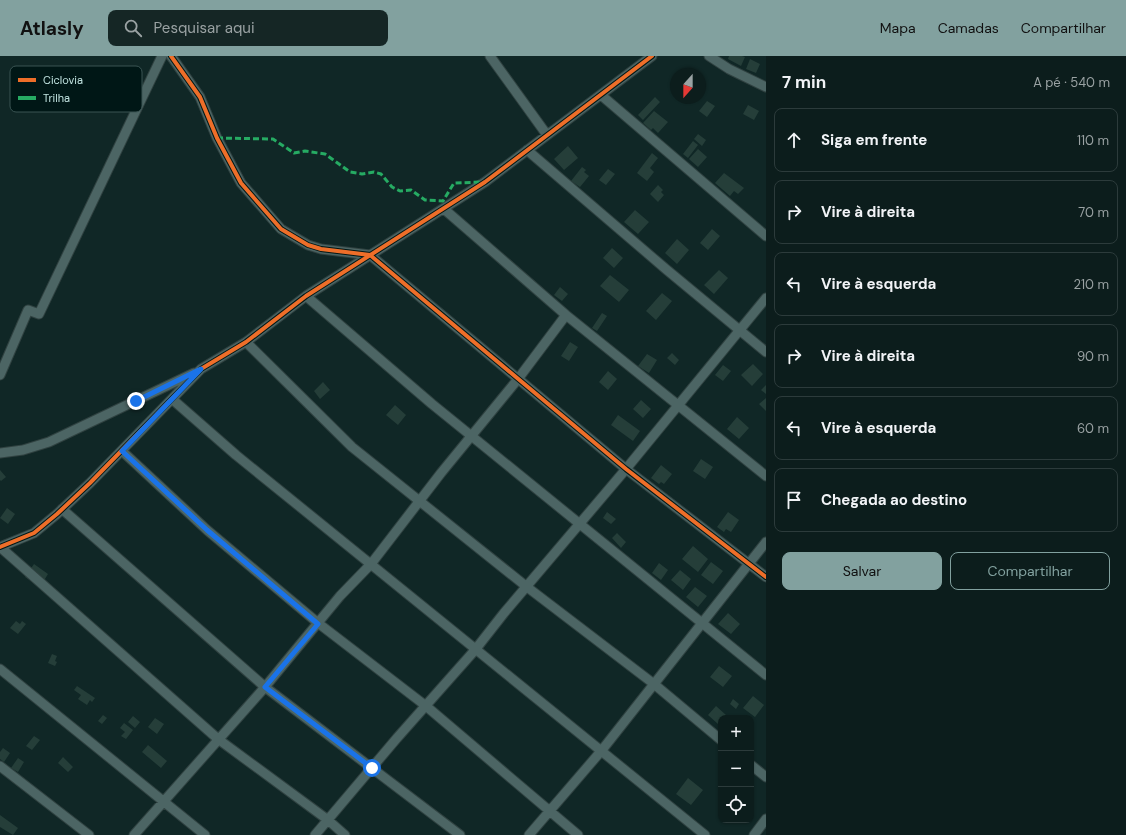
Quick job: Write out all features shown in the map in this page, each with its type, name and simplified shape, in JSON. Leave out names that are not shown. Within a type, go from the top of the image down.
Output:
[{"type":"street","points":[[142,98],[162,56]]},
{"type":"street","points":[[171,56],[200,97],[240,182],[281,229],[308,245],[321,249],[370,255],[626,469],[766,578]]},
{"type":"street","points":[[490,56],[547,135]]},
{"type":"street","points":[[0,454],[23,450],[49,442],[201,369],[246,342],[306,296],[485,182],[652,56]]},
{"type":"street","points":[[710,56],[729,69],[766,88]]},
{"type":"street","points":[[601,95],[766,236]]},
{"type":"street","points":[[0,375],[28,310],[39,314],[135,112]]},
{"type":"street","points":[[527,150],[666,270],[766,352]]},
{"type":"street","points":[[444,209],[566,315],[679,404],[766,476]]},
{"type":"street","points":[[306,296],[472,436],[766,675]]},
{"type":"street","points":[[315,835],[476,650],[527,586],[626,469],[766,298]]},
{"type":"street","points":[[134,835],[265,687],[340,596],[371,564],[419,500],[518,379],[566,315]]},
{"type":"street","points":[[246,342],[352,447],[527,586],[654,684],[718,737]]},
{"type":"street","points":[[201,369],[122,451],[62,509],[34,533],[0,547],[218,740],[328,820],[345,835]]},
{"type":"street","points":[[172,399],[236,455],[476,650],[602,750],[705,835]]},
{"type":"street","points":[[122,451],[207,530],[318,624],[426,706],[549,812],[578,835]]},
{"type":"street","points":[[62,509],[265,687],[460,835]]},
{"type":"street","points":[[529,835],[602,750],[766,542]]},
{"type":"street","points":[[0,669],[164,800],[205,835]]},
{"type":"street","points":[[0,766],[89,835]]},
{"type":"street","points":[[754,767],[766,777]]},
{"type":"street","points":[[754,835],[766,818]]},
{"type":"building","points":[[729,56],[745,57],[741,66],[728,59]]},
{"type":"building","points":[[750,59],[760,64],[756,73],[746,69]]},
{"type":"building","points":[[655,97],[660,102],[643,120],[638,115]]},
{"type":"building","points":[[707,101],[715,106],[707,117],[699,111]]},
{"type":"building","points":[[748,105],[759,111],[754,120],[743,114]]},
{"type":"building","points":[[654,111],[668,122],[658,133],[653,128],[651,130],[643,123]]},
{"type":"building","points":[[698,134],[706,140],[702,146],[694,139]]},
{"type":"building","points":[[693,141],[698,145],[688,158],[683,154]]},
{"type":"building","points":[[568,146],[578,158],[564,170],[554,159]]},
{"type":"building","points":[[698,149],[707,157],[698,167],[689,159]]},
{"type":"building","points":[[652,153],[658,158],[650,168],[654,172],[647,181],[637,173]]},
{"type":"building","points":[[582,167],[586,170],[584,172],[589,176],[580,187],[571,181]]},
{"type":"building","points":[[608,169],[615,174],[606,185],[599,180]]},
{"type":"building","points":[[724,173],[744,188],[738,194],[734,191],[730,196],[715,183]]},
{"type":"building","points":[[658,185],[663,190],[661,192],[664,195],[658,202],[650,194]]},
{"type":"building","points":[[635,210],[649,222],[638,234],[624,222]]},
{"type":"building","points":[[712,229],[720,236],[708,250],[700,243]]},
{"type":"building","points":[[677,239],[689,250],[677,264],[665,253]]},
{"type":"building","points":[[612,248],[623,258],[614,268],[603,258]]},
{"type":"building","points":[[719,270],[728,278],[714,294],[704,285]]},
{"type":"building","points":[[610,275],[629,290],[619,302],[600,286]]},
{"type":"building","points":[[560,287],[568,294],[562,301],[554,295]]},
{"type":"building","points":[[662,293],[672,301],[656,320],[646,311]]},
{"type":"building","points":[[602,313],[607,316],[597,331],[592,328]]},
{"type":"building","points":[[570,342],[578,347],[569,361],[561,356]]},
{"type":"building","points":[[672,353],[679,360],[675,365],[667,358]]},
{"type":"building","points":[[647,354],[657,360],[649,373],[638,366]]},
{"type":"building","points":[[753,364],[763,374],[752,386],[741,375]]},
{"type":"building","points":[[723,365],[731,371],[723,381],[715,375]]},
{"type":"building","points":[[608,371],[617,379],[608,390],[599,382]]},
{"type":"building","points":[[323,382],[330,390],[320,399],[314,391]]},
{"type":"building","points":[[766,385],[766,394],[761,390]]},
{"type":"building","points":[[766,398],[766,411],[759,404]]},
{"type":"building","points":[[641,400],[651,409],[643,418],[633,409]]},
{"type":"building","points":[[395,405],[406,415],[398,425],[386,415]]},
{"type":"building","points":[[618,415],[640,431],[633,441],[611,425]]},
{"type":"building","points":[[737,417],[749,428],[739,439],[727,429]]},
{"type":"building","points":[[701,459],[713,467],[705,479],[693,471]]},
{"type":"building","points":[[661,465],[672,474],[664,484],[661,482],[659,484],[651,478]]},
{"type":"building","points":[[0,470],[6,477],[1,481],[0,480]]},
{"type":"building","points":[[7,508],[15,514],[8,524],[0,518]]},
{"type":"building","points":[[607,512],[616,519],[611,524],[603,518]]},
{"type":"building","points":[[728,512],[739,520],[731,532],[726,529],[724,532],[717,527]]},
{"type":"building","points":[[617,533],[626,542],[621,548],[612,538]]},
{"type":"building","points":[[693,546],[708,559],[698,572],[682,559]]},
{"type":"building","points":[[711,562],[723,571],[713,584],[701,575]]},
{"type":"building","points":[[659,563],[668,570],[661,580],[652,573]]},
{"type":"building","points":[[34,564],[48,574],[40,587],[25,577]]},
{"type":"building","points":[[680,570],[691,579],[683,590],[671,580]]},
{"type":"building","points":[[695,587],[707,596],[698,607],[686,597]]},
{"type":"building","points":[[728,613],[740,624],[731,634],[718,624]]},
{"type":"building","points":[[16,621],[20,624],[22,621],[26,624],[18,634],[10,628]]},
{"type":"building","points":[[52,654],[57,656],[55,666],[48,663]]},
{"type":"building","points":[[719,666],[732,676],[723,687],[710,677]]},
{"type":"building","points":[[77,686],[95,698],[92,702],[90,700],[87,705],[78,699],[81,695],[74,690]]},
{"type":"building","points":[[753,696],[764,705],[755,717],[743,708]]},
{"type":"building","points":[[733,699],[739,704],[736,709],[730,704]]},
{"type":"building","points":[[716,706],[726,715],[718,715],[718,724],[708,715]]},
{"type":"building","points":[[103,715],[107,718],[102,724],[98,721]]},
{"type":"building","points":[[133,716],[140,722],[135,728],[128,722]]},
{"type":"building","points":[[155,718],[164,724],[157,734],[148,727]]},
{"type":"building","points":[[124,723],[133,730],[126,739],[121,736],[125,732],[120,728]]},
{"type":"building","points":[[34,736],[40,740],[32,750],[26,746]]},
{"type":"building","points":[[148,745],[167,761],[161,768],[142,752]]},
{"type":"building","points":[[3,748],[10,753],[4,762],[0,759],[0,752]]},
{"type":"building","points":[[63,757],[73,767],[68,772],[58,763]]},
{"type":"building","points":[[18,758],[24,762],[18,772],[11,768]]},
{"type":"building","points":[[688,778],[703,790],[691,805],[676,794]]},
{"type":"building","points":[[0,815],[18,828],[13,835],[0,827]]},
{"type":"marked path","points":[[217,138],[273,139],[294,153],[305,151],[325,154],[350,172],[362,174],[374,172],[381,174],[392,187],[400,191],[411,190],[425,200],[443,201],[454,183],[483,182]]},
{"type":"cycle path","points":[[171,56],[200,97],[217,138],[241,183],[281,229],[308,245],[321,249],[370,255],[626,469],[766,577]]},
{"type":"cycle path","points":[[0,547],[34,533],[57,514],[90,483],[201,369],[246,342],[306,296],[485,182],[652,56]]},
{"type":"route","points":[[136,401],[201,369],[122,451],[207,530],[271,582],[318,624],[265,687],[372,768]]}]
